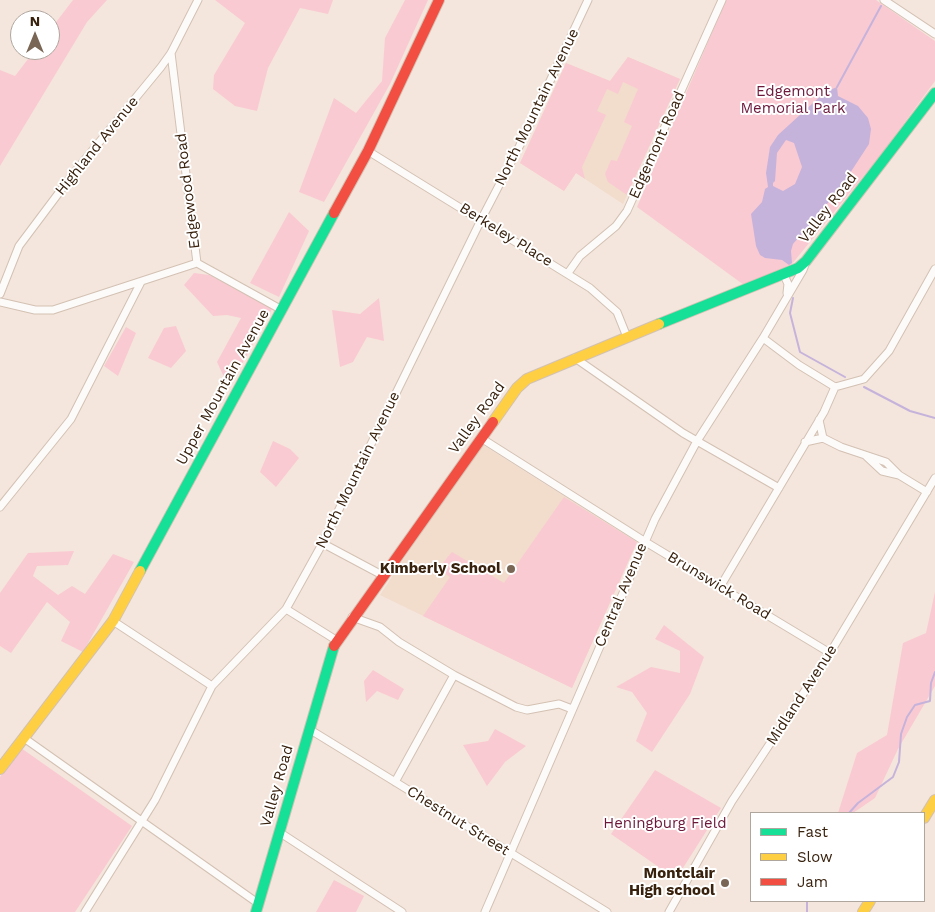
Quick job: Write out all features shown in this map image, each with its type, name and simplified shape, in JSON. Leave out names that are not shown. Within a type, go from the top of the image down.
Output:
[{"type":"main road","name":"Upper Mountain Avenue","points":[[0,769],[113,621],[368,151],[439,0]]},
{"type":"main road","name":"Valley Road","points":[[258,908],[336,640],[511,395],[527,379],[784,275],[806,261],[935,94]]},
{"type":"main road","points":[[925,816],[935,800]]},
{"type":"street","name":"Highland Avenue","points":[[0,294],[20,246],[73,174],[171,53],[198,0]]},
{"type":"street","name":"North Mountain Avenue","points":[[85,912],[143,822],[212,686],[286,609],[322,543],[481,220],[520,145],[588,0]]},
{"type":"street","name":"Edgemont Road","points":[[568,273],[580,256],[616,226],[627,211],[722,0]]},
{"type":"street","points":[[884,0],[935,34]]},
{"type":"street","name":"Edgewood Road","points":[[171,53],[197,263],[282,310]]},
{"type":"street","name":"Berkeley Place","points":[[368,151],[568,273],[613,308],[620,317],[628,337]]},
{"type":"street","name":"Central Avenue","points":[[485,912],[509,852],[644,541],[697,441],[763,338],[787,294],[803,270],[806,261]]},
{"type":"street","points":[[0,302],[35,310],[53,310],[197,263]]},
{"type":"street","points":[[763,338],[799,365],[835,387],[864,379],[889,351],[935,269]]},
{"type":"street","points":[[784,275],[788,284],[787,294]]},
{"type":"street","points":[[0,507],[71,419],[141,282]]},
{"type":"street","points":[[575,358],[697,441],[779,488]]},
{"type":"street","points":[[720,587],[819,420],[835,387]]},
{"type":"street","points":[[819,420],[823,438]]},
{"type":"street","name":"Brunswick Road","points":[[481,438],[644,541],[830,653]]},
{"type":"street","points":[[805,442],[823,438],[834,445],[886,462],[899,475],[927,492]]},
{"type":"street","name":"Midland Avenue","points":[[669,912],[732,801],[830,653],[935,478]]},
{"type":"street","points":[[322,543],[382,576]]},
{"type":"street","points":[[286,609],[336,640]]},
{"type":"street","points":[[352,617],[380,627],[399,642],[454,675],[522,708],[527,710],[559,704],[572,709]]},
{"type":"street","points":[[113,621],[212,686]]},
{"type":"street","points":[[395,782],[454,675]]},
{"type":"street","name":"Chestnut Street","points":[[309,729],[607,912]]},
{"type":"street","points":[[24,738],[143,822],[258,908]]},
{"type":"street","points":[[279,832],[402,912]]},
{"type":"shaded area","points":[[628,57],[680,79],[623,204],[576,173],[564,191],[520,163],[566,63],[610,81]]},
{"type":"shaded area","points":[[837,87],[838,96],[858,106],[868,118],[871,129],[869,144],[839,190],[793,244],[791,251],[792,263],[789,265],[782,260],[765,258],[760,255],[756,246],[751,214],[762,202],[765,189],[768,187],[766,173],[770,147],[778,135],[825,92]],"holes":[[[786,140],[794,143],[802,167],[795,184],[783,191],[773,186],[777,153]]]},
{"type":"shaded area","name":"Kimberly School","points":[[483,445],[637,542],[572,688],[380,595],[444,498]]},
{"type":"green space","points":[[73,0],[107,0],[87,22],[0,166],[0,70],[15,76],[27,60],[60,60],[60,17]]},
{"type":"green space","points":[[215,0],[333,0],[328,14],[300,8],[268,68],[257,111],[235,106],[213,89],[214,75],[245,23]]},
{"type":"green space","points":[[405,0],[428,0],[390,84],[324,202],[299,192],[334,98],[356,113],[382,81],[385,38]]},
{"type":"green space","name":"Edgemont Memorial Park","points":[[726,0],[876,0],[935,41],[935,81],[882,153],[792,264],[744,285],[637,207]]},
{"type":"green space","points":[[628,57],[680,79],[627,195],[608,182],[605,174],[611,160],[617,161],[632,126],[624,122],[638,89],[623,82],[618,94],[607,89],[597,111],[606,115],[582,167],[585,179],[576,173],[564,191],[520,163],[566,63],[610,81]]},
{"type":"green space","points":[[289,212],[309,231],[279,297],[250,283]]},
{"type":"green space","points":[[194,273],[209,275],[273,307],[229,388],[217,362],[241,318],[227,315],[213,316],[184,285]]},
{"type":"green space","points":[[379,298],[384,341],[367,337],[353,362],[340,367],[332,310],[360,314]]},
{"type":"green space","points":[[176,326],[186,351],[171,368],[148,358],[164,328]]},
{"type":"green space","points":[[126,327],[136,333],[118,376],[104,366]]},
{"type":"green space","points":[[273,441],[290,449],[299,458],[276,487],[260,472]]},
{"type":"green space","points":[[564,497],[637,542],[572,688],[423,616],[450,577],[438,569],[452,552],[504,583]]},
{"type":"green space","points":[[74,551],[68,565],[37,566],[33,576],[58,595],[72,586],[85,594],[113,554],[134,562],[83,652],[61,641],[70,622],[47,602],[11,653],[0,646],[0,593],[28,553]]},
{"type":"green space","points":[[935,592],[935,686],[898,749],[875,798],[854,812],[838,812],[857,753],[887,735],[903,643],[926,633]]},
{"type":"green space","points":[[664,625],[704,657],[690,694],[652,752],[636,741],[647,713],[632,692],[616,687],[651,667],[680,673],[680,651],[655,639]]},
{"type":"green space","points":[[373,670],[404,689],[398,700],[377,691],[366,702],[364,681]]},
{"type":"green space","points":[[495,729],[526,746],[505,762],[487,786],[463,745],[488,741]]},
{"type":"green space","points":[[21,748],[132,826],[75,912],[0,912],[0,777]]},
{"type":"green space","name":"Heningburg Field","points":[[655,770],[721,808],[676,879],[611,834]]},
{"type":"green space","points":[[334,880],[364,896],[356,912],[316,912]]},
{"type":"waterway","points":[[837,87],[881,6]]},
{"type":"waterway","points":[[793,298],[790,313],[800,352],[845,377]]},
{"type":"waterway","points":[[864,387],[910,411],[935,418]]},
{"type":"waterway","points":[[850,812],[858,803],[893,777],[899,762],[901,734],[907,717],[915,705],[930,701],[931,683],[935,672]]},
{"type":"waterway","points":[[807,902],[807,912]]},
{"type":"traffic: fast","points":[[659,324],[798,268],[806,261],[935,93]]},
{"type":"traffic: fast","points":[[140,571],[334,213]]},
{"type":"traffic: fast","points":[[256,912],[334,646]]},
{"type":"traffic: slow","points":[[493,422],[517,388],[527,379],[659,324]]},
{"type":"traffic: slow","points":[[0,769],[113,621],[140,571]]},
{"type":"traffic: slow","points":[[925,816],[935,800]]},
{"type":"traffic: slow","points":[[863,912],[869,902]]},
{"type":"traffic: jam","points":[[334,213],[368,151],[439,0]]},
{"type":"traffic: jam","points":[[334,646],[493,422]]},
{"type":"place","name":"Kimberly School","points":[[511,569]]},
{"type":"place","name":"Montclair High school","points":[[725,883]]}]
